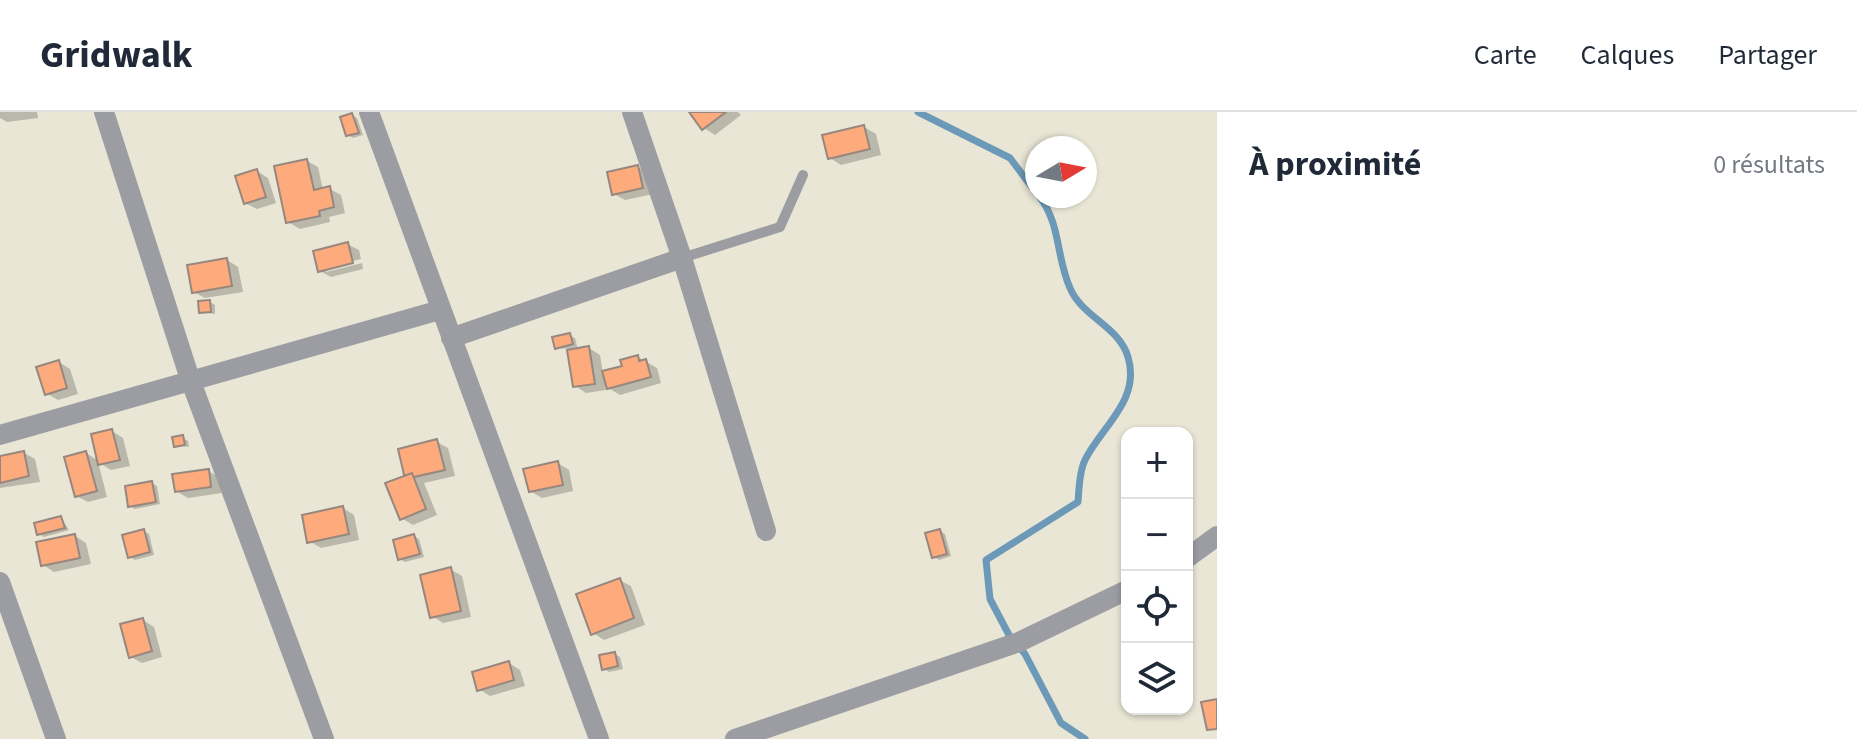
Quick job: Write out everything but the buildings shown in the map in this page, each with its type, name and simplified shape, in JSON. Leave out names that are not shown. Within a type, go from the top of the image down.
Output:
[{"type":"street","points":[[104,112],[190,379],[324,739]]},
{"type":"street","points":[[369,112],[599,739]]},
{"type":"street","points":[[632,112],[682,258],[766,531]]},
{"type":"street","points":[[451,338],[682,258]]},
{"type":"street","points":[[0,435],[440,310]]},
{"type":"street","points":[[1193,554],[1217,536]]},
{"type":"street","points":[[0,582],[56,739]]},
{"type":"street","points":[[735,739],[1013,644],[1121,593]]},
{"type":"lane","points":[[682,258],[780,227],[803,175]]},
{"type":"waterway","points":[[918,112],[1010,158],[1025,178]]},
{"type":"waterway","points":[[1046,208],[1070,288],[1083,307],[1123,346],[1131,372],[1129,386],[1118,412],[1085,460],[1080,475],[1078,502],[986,560],[990,599],[1009,635],[1025,654],[1061,723],[1085,739]]}]
